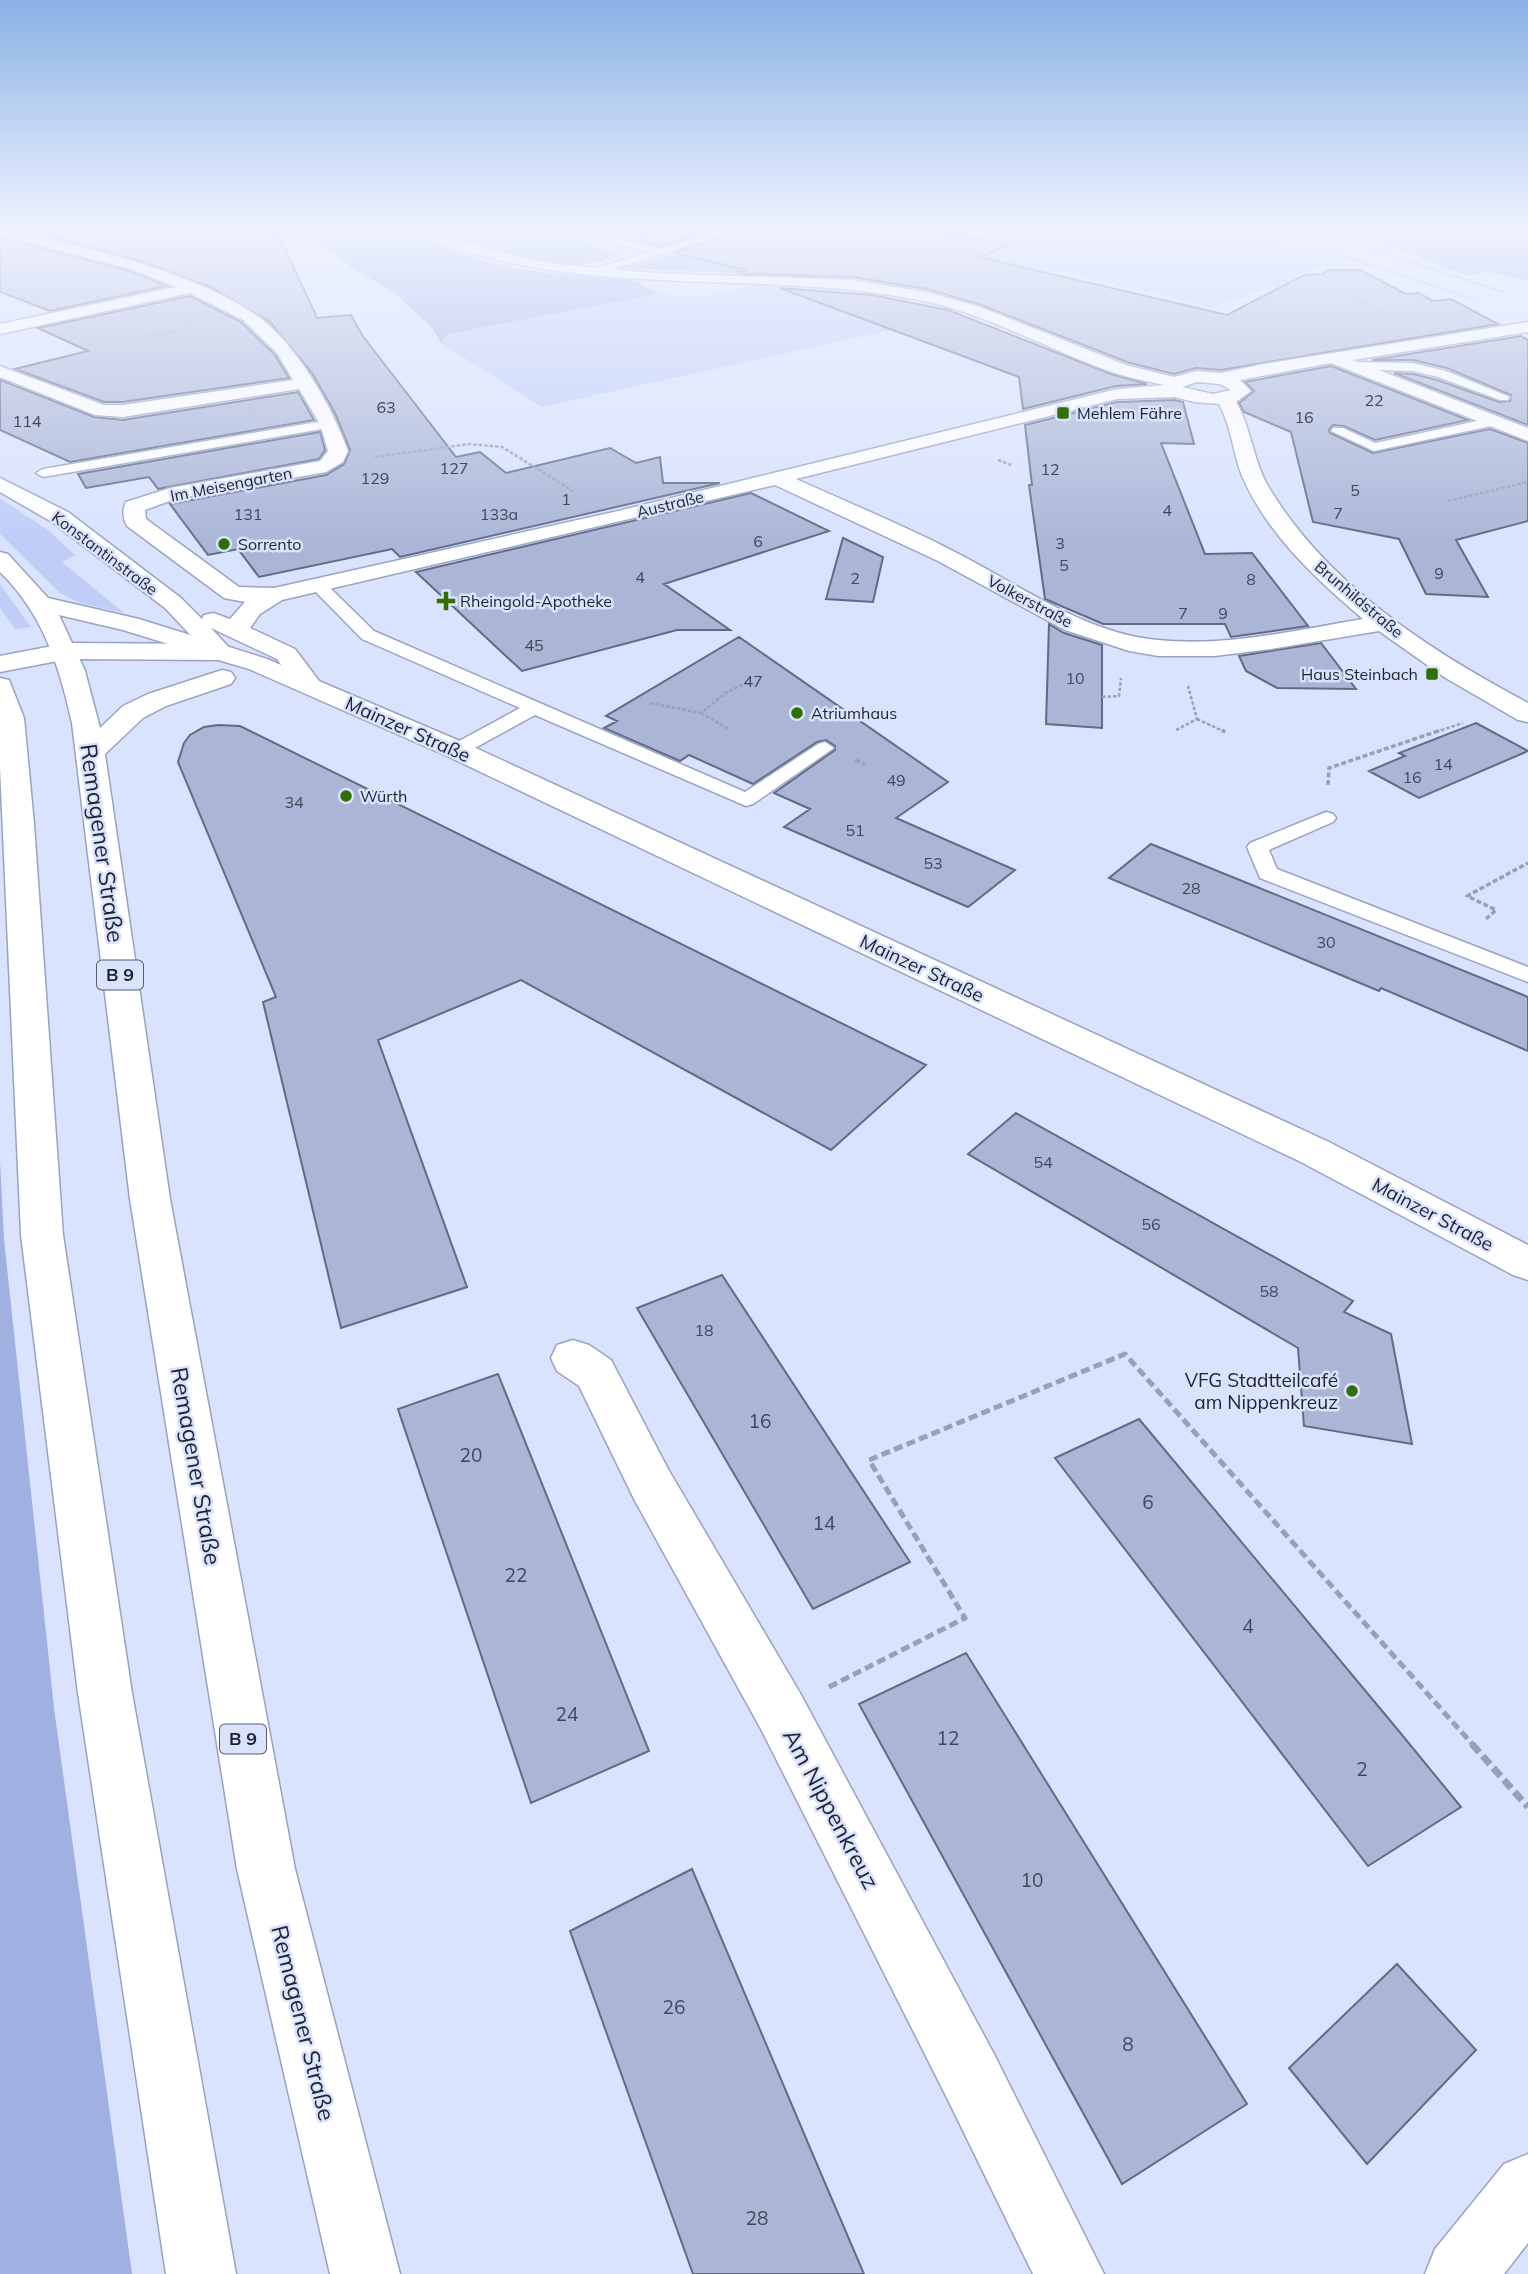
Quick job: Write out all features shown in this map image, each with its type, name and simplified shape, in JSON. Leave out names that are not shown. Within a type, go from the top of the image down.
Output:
[{"type":"street","points":[[266,333],[284,350],[306,383],[328,424],[338,451],[336,458]]},
{"type":"street","points":[[1031,333],[1120,369],[1176,386]]},
{"type":"street","name":"Austraße","points":[[237,630],[240,618],[252,607],[274,595],[618,517],[1117,394],[1176,386],[1194,397],[1223,389],[1264,369],[1491,333]]},
{"type":"street","points":[[1335,359],[1528,435]]},
{"type":"street","points":[[1117,394],[1130,386],[1130,379],[1120,369]]},
{"type":"street","points":[[0,371],[102,411],[123,411],[306,383]]},
{"type":"street","name":"Brunhildstraße","points":[[1223,389],[1256,484],[1271,508],[1326,574],[1384,623],[1452,670],[1523,707]]},
{"type":"street","name":"Im Meisengarten","points":[[274,595],[250,596],[232,593],[135,521],[134,507],[170,494],[326,466],[336,458]]},
{"type":"street","name":"Volkerstraße","points":[[777,478],[946,556],[1070,624],[1125,642],[1177,648],[1234,646],[1384,623]]},
{"type":"street","name":"Konstantinstraße","points":[[0,484],[60,517],[173,603],[237,630]]},
{"type":"street","name":"B 9","points":[[0,559],[41,603],[71,663]]},
{"type":"street","points":[[41,603],[130,624],[221,665]]},
{"type":"street","name":"Konstantinstraße","points":[[173,603],[221,665]]},
{"type":"street","name":"Mainzer Straße","points":[[237,630],[286,654],[308,685]]},
{"type":"street","name":"Mainzer Straße","points":[[0,678],[71,663]]},
{"type":"street","name":"Remagener Straße","points":[[71,663],[91,752],[150,1199],[266,1869],[365,2274]]},
{"type":"street","name":"Mainzer Straße","points":[[0,664],[221,665],[308,685],[457,750],[1315,1152],[1528,1265]]},
{"type":"street","points":[[91,752],[133,712],[221,665]]},
{"type":"street","points":[[0,686],[10,719],[19,824],[43,1235],[105,1693],[201,2274]]},
{"type":"street","name":"Am Nippenkreuz","points":[[573,1358],[595,1373],[651,1484],[781,1712],[972,2079],[1069,2274]]},
{"type":"street","points":[[1460,2274],[1528,2188]]},
{"type":"lane","points":[[1353,366],[1413,367],[1442,374],[1504,397]]},
{"type":"lane","points":[[1338,431],[1374,447],[1491,422]]},
{"type":"lane","points":[[43,473],[328,424]]},
{"type":"lane","points":[[318,585],[368,635],[746,800],[825,748]]},
{"type":"lane","points":[[457,750],[534,708]]},
{"type":"lane","points":[[1326,818],[1257,847],[1268,873],[1528,975]]},
{"type":"path","points":[[140,338],[165,333]]},
{"type":"path","points":[[336,458],[385,457],[469,444],[502,447],[618,517]]},
{"type":"path","points":[[1448,501],[1528,482]]},
{"type":"path","points":[[1177,648],[1197,719],[1225,732]]},
{"type":"path","points":[[701,713],[727,692],[746,684]]},
{"type":"path","points":[[650,702],[701,713],[729,729]]},
{"type":"path","points":[[1326,818],[1329,768],[1523,707]]},
{"type":"path","points":[[1176,730],[1197,719]]},
{"type":"path","points":[[1455,946],[1496,910],[1467,896],[1528,863]]},
{"type":"path","points":[[781,1712],[965,1618],[869,1460],[1125,1354],[1528,1807]]},
{"type":"shaded area","points":[[435,333],[453,333],[448,334],[441,343]]},
{"type":"shaded area","points":[[877,333],[542,407],[441,343],[448,334]]},
{"type":"shaded area","points":[[0,498],[49,531],[75,555],[62,562],[124,613],[80,603],[60,593],[0,534]]},
{"type":"shaded area","points":[[0,584],[31,627],[15,629],[0,608]]},
{"type":"shaded area","points":[[0,1162],[4,1239],[54,1708],[132,2274],[0,2274]]},
{"type":"building","points":[[49,333],[252,333],[275,355],[289,378],[123,402],[104,402],[15,369],[88,351]]},
{"type":"building","points":[[279,333],[361,333],[456,457],[480,452],[506,473],[610,448],[636,463],[660,457],[663,483],[720,483],[400,557],[392,549],[259,577],[238,549],[208,555],[170,504],[326,475],[344,464],[350,450],[335,413],[312,373]]},
{"type":"building","points":[[901,333],[1007,333],[1111,374],[1147,384],[1116,386],[1023,409],[1019,377]]},
{"type":"building","points":[[1053,333],[1443,333],[1221,370],[1196,368],[1174,374],[1127,362]]},
{"type":"building","points":[[1521,336],[1528,340],[1528,425],[1394,373],[1437,380],[1499,402],[1510,401],[1511,395],[1447,368],[1413,360],[1372,360]]},
{"type":"building","points":[[1331,366],[1468,420],[1375,440],[1344,426],[1333,425],[1329,430],[1330,433],[1373,453],[1490,429],[1528,443],[1528,521],[1456,540],[1488,597],[1426,594],[1399,539],[1313,522],[1291,432],[1244,412],[1239,403],[1254,391],[1245,382]]},
{"type":"building","points":[[0,380],[94,417],[123,420],[298,392],[314,420],[70,462],[0,430]]},
{"type":"building","points":[[1117,402],[1183,402],[1194,444],[1161,443],[1205,554],[1252,553],[1308,626],[1231,637],[1225,624],[1103,624],[1045,599],[1029,485],[1032,485],[1025,425]]},
{"type":"building","points":[[320,432],[325,450],[319,459],[158,489],[149,477],[86,488],[78,474]]},
{"type":"building","points":[[751,493],[829,531],[664,584],[730,630],[677,630],[522,671],[416,572]]},
{"type":"building","points":[[843,538],[883,557],[873,602],[826,599]]},
{"type":"building","points":[[1049,624],[1064,633],[1102,645],[1102,728],[1046,724]]},
{"type":"building","points":[[739,637],[948,782],[896,818],[1015,870],[968,907],[784,827],[810,809],[774,793],[835,750],[835,746],[826,740],[817,742],[753,784],[689,755],[680,761],[604,728],[617,721],[606,716]]},
{"type":"building","points":[[1321,643],[1356,689],[1277,688],[1246,671],[1239,656]]},
{"type":"building","points":[[1476,723],[1528,751],[1419,798],[1369,771],[1405,756],[1399,753]]},
{"type":"building","points":[[240,726],[926,1065],[831,1150],[521,980],[378,1040],[467,1287],[341,1328],[263,1002],[276,997],[178,762],[184,743],[190,735],[204,727]]},
{"type":"building","points":[[1151,844],[1528,997],[1528,1051],[1381,988],[1379,991],[1109,878]]},
{"type":"building","points":[[1016,1113],[1353,1301],[1344,1312],[1391,1334],[1412,1444],[1304,1426],[1298,1348],[968,1154]]},
{"type":"building","points":[[722,1275],[910,1562],[813,1609],[637,1308]]},
{"type":"building","points":[[498,1374],[649,1751],[531,1803],[398,1409]]},
{"type":"building","points":[[1139,1419],[1461,1807],[1368,1866],[1055,1458]]},
{"type":"building","points":[[966,1653],[1247,2104],[1122,2184],[859,1704]]},
{"type":"building","points":[[692,1869],[864,2274],[693,2274],[570,1931]]},
{"type":"building","points":[[1397,1964],[1476,2050],[1367,2164],[1289,2068]]},
{"type":"place","name":"Mehlem Fähre","points":[[1063,413]]},
{"type":"place","name":"Sorrento","points":[[224,544]]},
{"type":"place","name":"Rheingold-Apotheke","points":[[446,601]]},
{"type":"place","name":"Haus Steinbach","points":[[1432,674]]},
{"type":"place","name":"Atriumhaus","points":[[797,713]]},
{"type":"place","name":"Würth","points":[[346,796]]},
{"type":"place","name":"VFG Stadtteilcafé am Nippenkreuz","points":[[1352,1391]]}]
